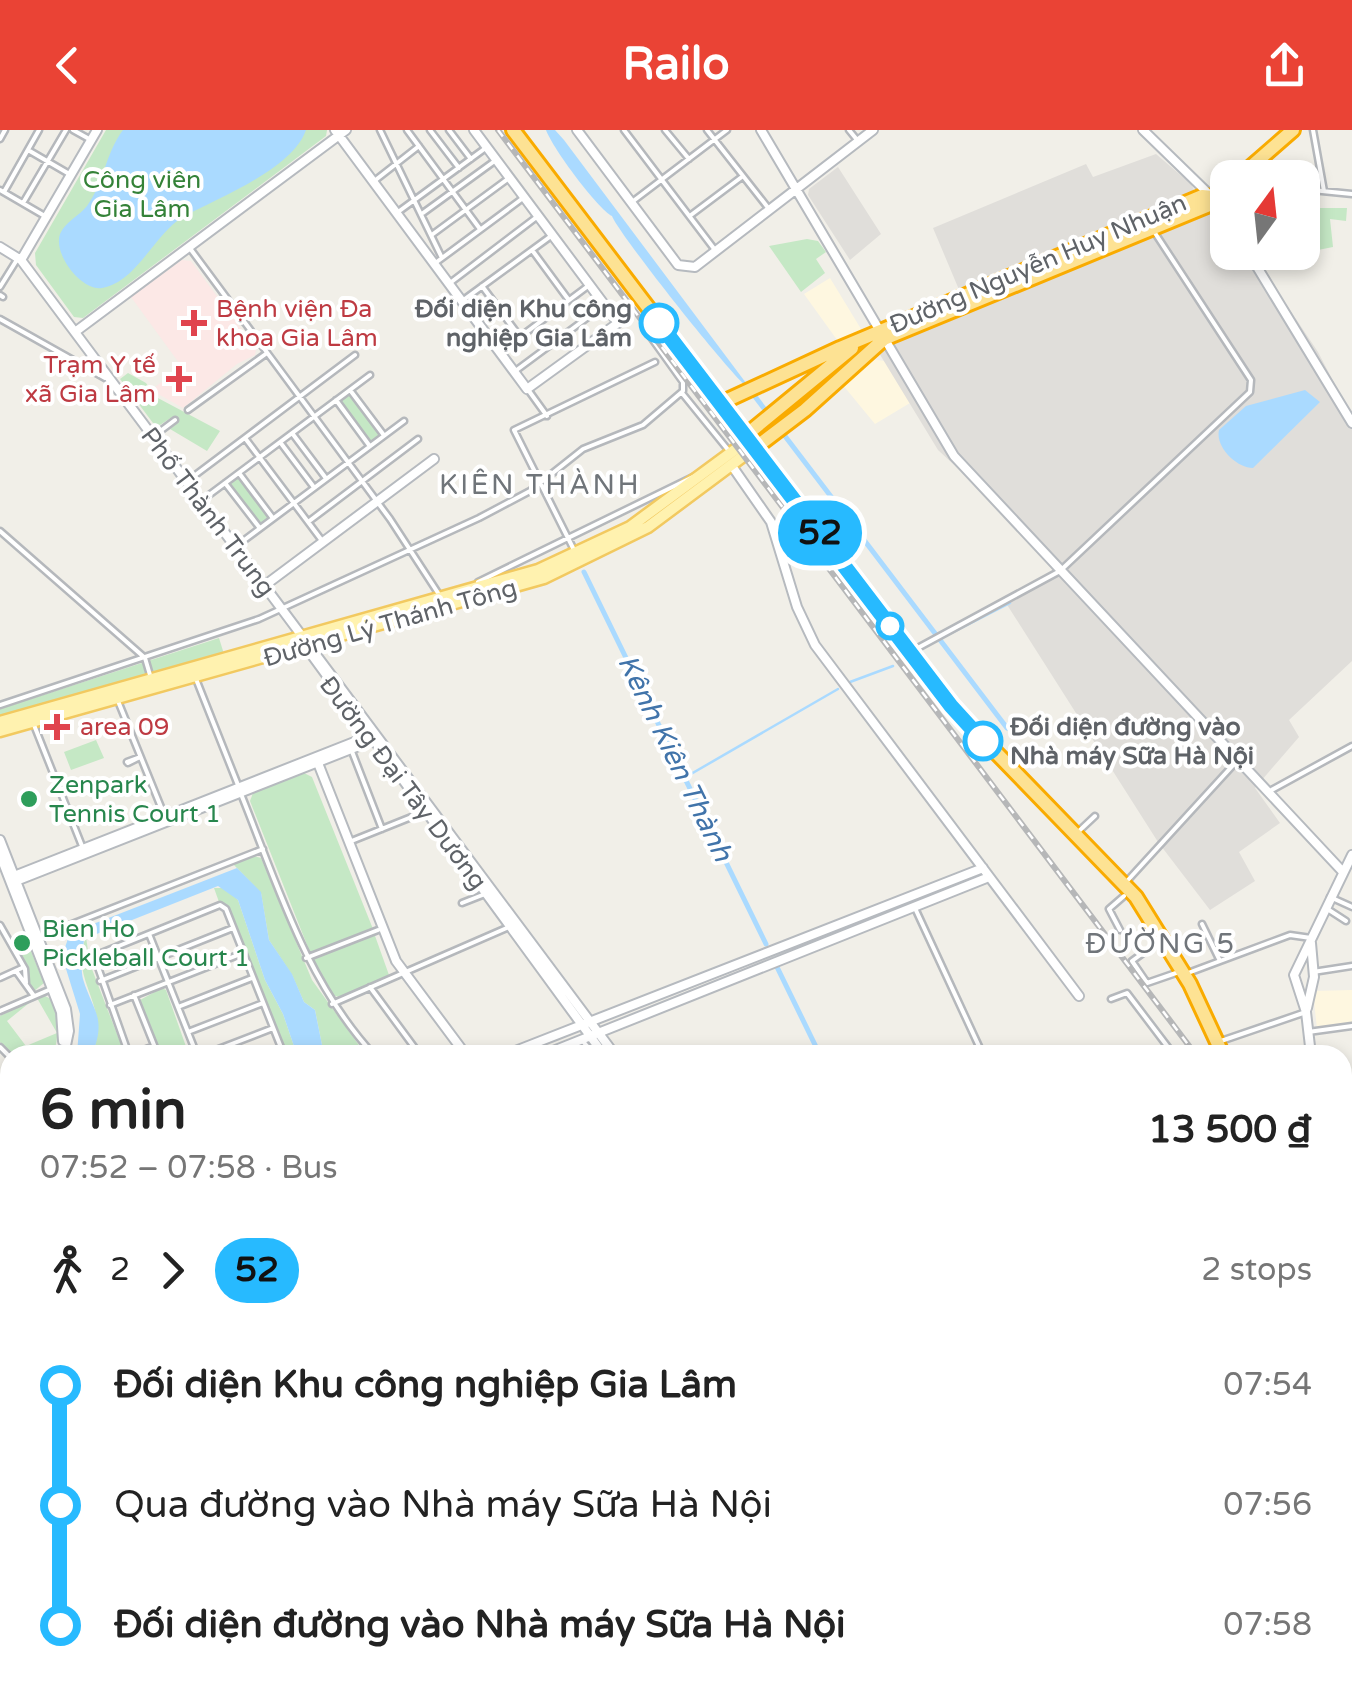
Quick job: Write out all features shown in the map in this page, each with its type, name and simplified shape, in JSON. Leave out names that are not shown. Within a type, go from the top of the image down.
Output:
[{"type":"highway","points":[[510,130],[749,444]]},
{"type":"highway","points":[[510,130],[976,742],[1125,890]]},
{"type":"highway","points":[[1259,160],[1293,130]]},
{"type":"highway","name":"Đường Nguyễn Huy Nhuận","points":[[1032,273],[1202,196],[1210,197]]},
{"type":"highway","name":"Đường Nguyễn Huy Nhuận","points":[[721,404],[876,336],[1152,229],[1207,206],[1210,201]]},
{"type":"highway","points":[[749,444],[799,391],[876,336]]},
{"type":"highway","points":[[772,423],[810,406],[876,336]]},
{"type":"highway","points":[[799,391],[810,406]]},
{"type":"highway","points":[[906,654],[1125,890],[1180,973],[1216,1045]]},
{"type":"main road","name":"Đường Lý Thánh Tông","points":[[0,722],[306,644],[600,554],[687,495],[749,444]]},
{"type":"main road","name":"Đường Lý Thánh Tông","points":[[0,732],[196,679],[442,599],[510,584],[687,495],[701,478],[728,460]]},
{"type":"street","points":[[0,139],[6,130]]},
{"type":"street","points":[[40,130],[2,191],[46,217]]},
{"type":"street","points":[[23,203],[66,130]]},
{"type":"street","points":[[73,130],[91,140]]},
{"type":"street","points":[[0,287],[97,130]]},
{"type":"street","points":[[380,130],[432,236],[449,284],[546,416]]},
{"type":"street","points":[[407,130],[480,229]]},
{"type":"street","points":[[430,130],[459,168]]},
{"type":"street","points":[[448,130],[471,159]]},
{"type":"street","points":[[474,130],[618,323],[527,390]]},
{"type":"street","points":[[577,130],[678,265],[694,267],[873,130]]},
{"type":"street","points":[[624,130],[715,251]]},
{"type":"street","points":[[665,130],[689,159]]},
{"type":"street","points":[[708,130],[769,210]]},
{"type":"street","points":[[632,202],[727,130]]},
{"type":"street","points":[[761,130],[876,336],[954,456],[1343,872]]},
{"type":"street","points":[[849,130],[858,142]]},
{"type":"street","points":[[1143,130],[1210,195]]},
{"type":"street","points":[[1313,130],[1324,191]]},
{"type":"street","points":[[75,332],[340,132],[396,213],[438,261]]},
{"type":"street","points":[[373,182],[419,146]]},
{"type":"street","points":[[396,213],[487,148]]},
{"type":"street","points":[[28,150],[71,175]]},
{"type":"street","points":[[421,214],[496,160]]},
{"type":"street","points":[[689,216],[743,176]]},
{"type":"street","points":[[432,236],[510,178]]},
{"type":"street","points":[[1320,191],[1352,194]]},
{"type":"street","points":[[438,261],[524,197]]},
{"type":"street","points":[[449,284],[538,216]]},
{"type":"street","points":[[906,654],[1060,571],[1252,386],[1152,229]]},
{"type":"street","points":[[462,301],[552,235]]},
{"type":"street","points":[[189,247],[362,481],[442,599]]},
{"type":"street","name":"Phố Thành Trung","points":[[0,248],[20,259],[306,644]]},
{"type":"street","points":[[532,250],[569,300]]},
{"type":"street","points":[[1259,270],[1352,423]]},
{"type":"street","points":[[0,274],[6,277]]},
{"type":"street","points":[[500,352],[590,285]]},
{"type":"street","points":[[482,286],[520,337]]},
{"type":"street","points":[[514,372],[604,304]]},
{"type":"street","points":[[0,320],[111,381]]},
{"type":"street","points":[[645,329],[683,382],[682,393],[770,522],[815,645],[1079,996]]},
{"type":"street","points":[[188,410],[267,352]]},
{"type":"street","points":[[186,482],[355,356]]},
{"type":"street","points":[[576,554],[514,430],[655,362]]},
{"type":"street","points":[[201,502],[370,375]]},
{"type":"street","points":[[350,390],[384,436]]},
{"type":"street","points":[[0,705],[145,658],[280,608],[504,507],[580,451],[635,429],[682,393]]},
{"type":"street","points":[[336,400],[370,446]]},
{"type":"street","points":[[152,436],[175,420]]},
{"type":"street","points":[[235,548],[404,421]]},
{"type":"street","points":[[292,433],[327,479]]},
{"type":"street","points":[[244,438],[323,542]]},
{"type":"street","points":[[308,522],[418,439]]},
{"type":"street","points":[[280,442],[314,488]]},
{"type":"street","points":[[720,444],[728,460]]},
{"type":"street","points":[[264,586],[434,459]]},
{"type":"street","points":[[239,473],[274,519]]},
{"type":"street","points":[[475,590],[481,580],[692,474],[701,478]]},
{"type":"street","points":[[226,483],[260,529]]},
{"type":"street","points":[[0,531],[145,658],[152,681]]},
{"type":"street","name":"Đường Đại Tây Dương","points":[[306,644],[586,1023],[589,1038],[595,1045]]},
{"type":"street","points":[[196,679],[306,958],[332,1004],[366,1045]]},
{"type":"street","points":[[118,701],[165,819]]},
{"type":"street","points":[[34,724],[83,848]]},
{"type":"street","points":[[314,761],[374,737]]},
{"type":"street","points":[[0,884],[374,737]]},
{"type":"street","name":"Đường Đại Tây Dương","points":[[374,737],[424,812],[586,1023]]},
{"type":"street","points":[[1268,792],[1352,746]]},
{"type":"street","points":[[351,749],[382,829]]},
{"type":"street","points":[[1120,930],[1109,909],[1238,760]]},
{"type":"street","points":[[314,761],[402,973]]},
{"type":"street","points":[[314,761],[378,930],[402,973],[456,1045]]},
{"type":"street","points":[[349,842],[424,812]]},
{"type":"street","points":[[1075,834],[1096,816]]},
{"type":"street","points":[[11,880],[83,848],[165,819]]},
{"type":"street","points":[[0,840],[11,880],[38,937],[55,988],[63,1019],[62,1045]]},
{"type":"street","points":[[38,937],[263,849]]},
{"type":"street","points":[[0,855],[55,988]]},
{"type":"street","points":[[1310,1045],[1306,1012],[1294,975],[1352,856]]},
{"type":"street","points":[[803,944],[914,906],[986,873]]},
{"type":"street","points":[[530,1045],[708,982],[986,873]]},
{"type":"street","points":[[462,903],[485,894]]},
{"type":"street","points":[[1330,896],[1352,907]]},
{"type":"street","points":[[126,1045],[93,958],[218,906],[224,908],[234,928],[278,1045]]},
{"type":"street","points":[[914,906],[978,1045]]},
{"type":"street","points":[[1325,907],[1346,920]]},
{"type":"street","points":[[0,924],[24,968],[26,983]]},
{"type":"street","points":[[1202,924],[1220,961]]},
{"type":"street","points":[[100,980],[234,928]]},
{"type":"street","points":[[332,1004],[510,928]]},
{"type":"street","points":[[306,958],[378,930]]},
{"type":"street","points":[[149,932],[195,1045]]},
{"type":"street","points":[[1143,953],[1132,961],[1148,983],[1290,936],[1311,938]]},
{"type":"street","points":[[1306,1012],[1312,972],[1311,938]]},
{"type":"street","points":[[110,1005],[243,953]]},
{"type":"street","points":[[1299,968],[1312,972],[1352,966]]},
{"type":"street","points":[[1,976],[24,968]]},
{"type":"street","points":[[16,971],[34,996]]},
{"type":"street","points":[[178,1008],[253,978]]},
{"type":"street","points":[[570,1045],[708,982]]},
{"type":"street","points":[[1298,984],[1311,983]]},
{"type":"street","points":[[370,987],[413,1045]]},
{"type":"street","points":[[0,1011],[55,988]]},
{"type":"street","points":[[1112,999],[1127,993],[1166,1045]]},
{"type":"street","points":[[134,996],[154,1045]]},
{"type":"street","points":[[188,1032],[263,1003]]},
{"type":"street","points":[[1232,1045],[1306,1012]]},
{"type":"street","points":[[1309,1036],[1352,1026]]},
{"type":"street","points":[[227,1045],[273,1028]]},
{"type":"street","points":[[580,1045],[589,1038]]},
{"type":"street","points":[[589,1038],[591,1045]]},
{"type":"street","name":"Đường Đại Tây Dương","points":[[589,1038],[600,1045]]},
{"type":"shaded area","points":[[1156,154],[1191,184],[1206,212],[1210,210],[1210,270],[1263,270],[1318,352],[1352,417],[1352,661],[1289,720],[1299,737],[1255,788],[1280,823],[1239,852],[1255,881],[1210,910],[1158,842],[1004,600],[1062,565],[938,450],[879,353],[904,337],[968,311],[933,228],[1086,164],[1093,177]]},
{"type":"shaded area","points":[[838,167],[881,234],[850,260],[808,195],[809,189]]},
{"type":"shaded area","name":"Bệnh viện Đa khoa Gia Lâm","points":[[182,260],[191,261],[256,349],[255,355],[237,364],[183,408],[151,390],[182,367],[131,297]]},
{"type":"shaded area","points":[[830,278],[861,329],[861,335],[840,344],[804,294]]},
{"type":"shaded area","points":[[871,359],[885,361],[910,403],[875,424],[842,384]]},
{"type":"shaded area","points":[[1352,990],[1352,1024],[1317,1029],[1313,991]]},
{"type":"green space","name":"Công viên Gia Lâm","points":[[106,130],[327,130],[326,136],[83,318],[74,317],[36,265],[35,253]]},
{"type":"green space","points":[[1320,208],[1347,208],[1346,221],[1330,219],[1333,247],[1320,250]]},
{"type":"green space","points":[[807,239],[818,241],[826,252],[816,259],[825,273],[801,292],[769,246]]},
{"type":"green space","points":[[128,373],[146,383],[156,397],[220,431],[207,451],[170,429],[179,422],[172,417],[160,425],[153,423],[120,379]]},
{"type":"green space","points":[[350,390],[384,436],[370,446],[336,400]]},
{"type":"green space","points":[[239,477],[270,517],[260,525],[229,484]]},
{"type":"green space","points":[[219,638],[224,654],[0,716],[0,709]]},
{"type":"green space","points":[[96,740],[104,758],[71,770],[64,752]]},
{"type":"green space","points":[[304,773],[312,777],[373,929],[311,955],[250,801],[253,793]]},
{"type":"green space","points":[[254,856],[261,858],[312,980],[359,1045],[322,1045],[315,1010],[304,1002],[269,940],[261,893],[233,864]]},
{"type":"green space","points":[[974,876],[973,880],[811,942],[812,939]]},
{"type":"green space","points":[[214,888],[226,888],[238,900],[265,980],[294,1045],[283,1045],[230,909],[219,902]]},
{"type":"green space","points":[[23,932],[44,983],[33,992],[13,935]]},
{"type":"green space","points":[[374,933],[389,975],[339,997],[332,995],[312,958]]},
{"type":"green space","points":[[86,937],[90,964],[121,1045],[95,1045],[97,1021],[82,967]]},
{"type":"green space","points":[[162,988],[166,990],[185,1045],[158,1045],[140,1000]]},
{"type":"green space","points":[[37,998],[51,999],[57,1033]]},
{"type":"green space","points":[[34,999],[7,1021],[25,1045],[3,1045],[0,1016]]},
{"type":"green space","points":[[57,1033],[56,1045],[28,1045]]},
{"type":"water","name":"Công viên Gia Lâm","points":[[123,130],[306,130],[286,158],[270,170],[183,217],[125,277],[102,288],[94,287],[70,270],[61,251],[60,234],[93,197]]},
{"type":"water","points":[[546,130],[555,130],[564,140],[752,391],[725,364],[634,250],[612,216],[576,178]]},
{"type":"water","points":[[1305,390],[1320,402],[1253,468],[1228,455],[1220,443],[1219,430],[1246,406]]},
{"type":"water","points":[[237,868],[261,892],[269,940],[292,974],[304,1002],[315,1010],[322,1045],[294,1045],[265,980],[238,900],[218,886],[84,939],[82,974],[97,1015],[95,1045],[78,1045],[80,1014],[62,956],[70,933]]},
{"type":"waterway","points":[[750,390],[1007,728]]},
{"type":"waterway","name":"Kênh Kiên Thành","points":[[584,572],[766,944]]},
{"type":"waterway","points":[[936,641],[1010,603]]},
{"type":"waterway","points":[[850,682],[893,666]]},
{"type":"waterway","points":[[684,778],[838,689]]},
{"type":"waterway","name":"Kênh Kiên Thành","points":[[777,967],[815,1045]]},
{"type":"railway","points":[[498,130],[1188,1045]]},
{"type":"bus line","name":"52","points":[[659,323],[951,706],[983,741]]},
{"type":"place","name":"Bệnh viện Đa khoa Gia Lâm","points":[[194,323]]},
{"type":"place","name":"Đối diện Khu công nghiệp Gia Lâm","points":[[659,323]]},
{"type":"place","name":"Trạm Y tế xã Gia Lâm","points":[[179,379]]},
{"type":"place","name":"area 09","points":[[57,727]]},
{"type":"place","name":"Đối diện đường vào Nhà máy Sữa Hà Nội","points":[[983,741]]},
{"type":"place","name":"Zenpark Tennis Court 1","points":[[29,799]]},
{"type":"place","name":"Bien Ho Pickleball Court 1","points":[[22,943]]},
{"type":"district","name":"KIÊN THÀNH","points":[[540,485]]},
{"type":"district","name":"ĐƯỜNG 5","points":[[1161,944]]}]
